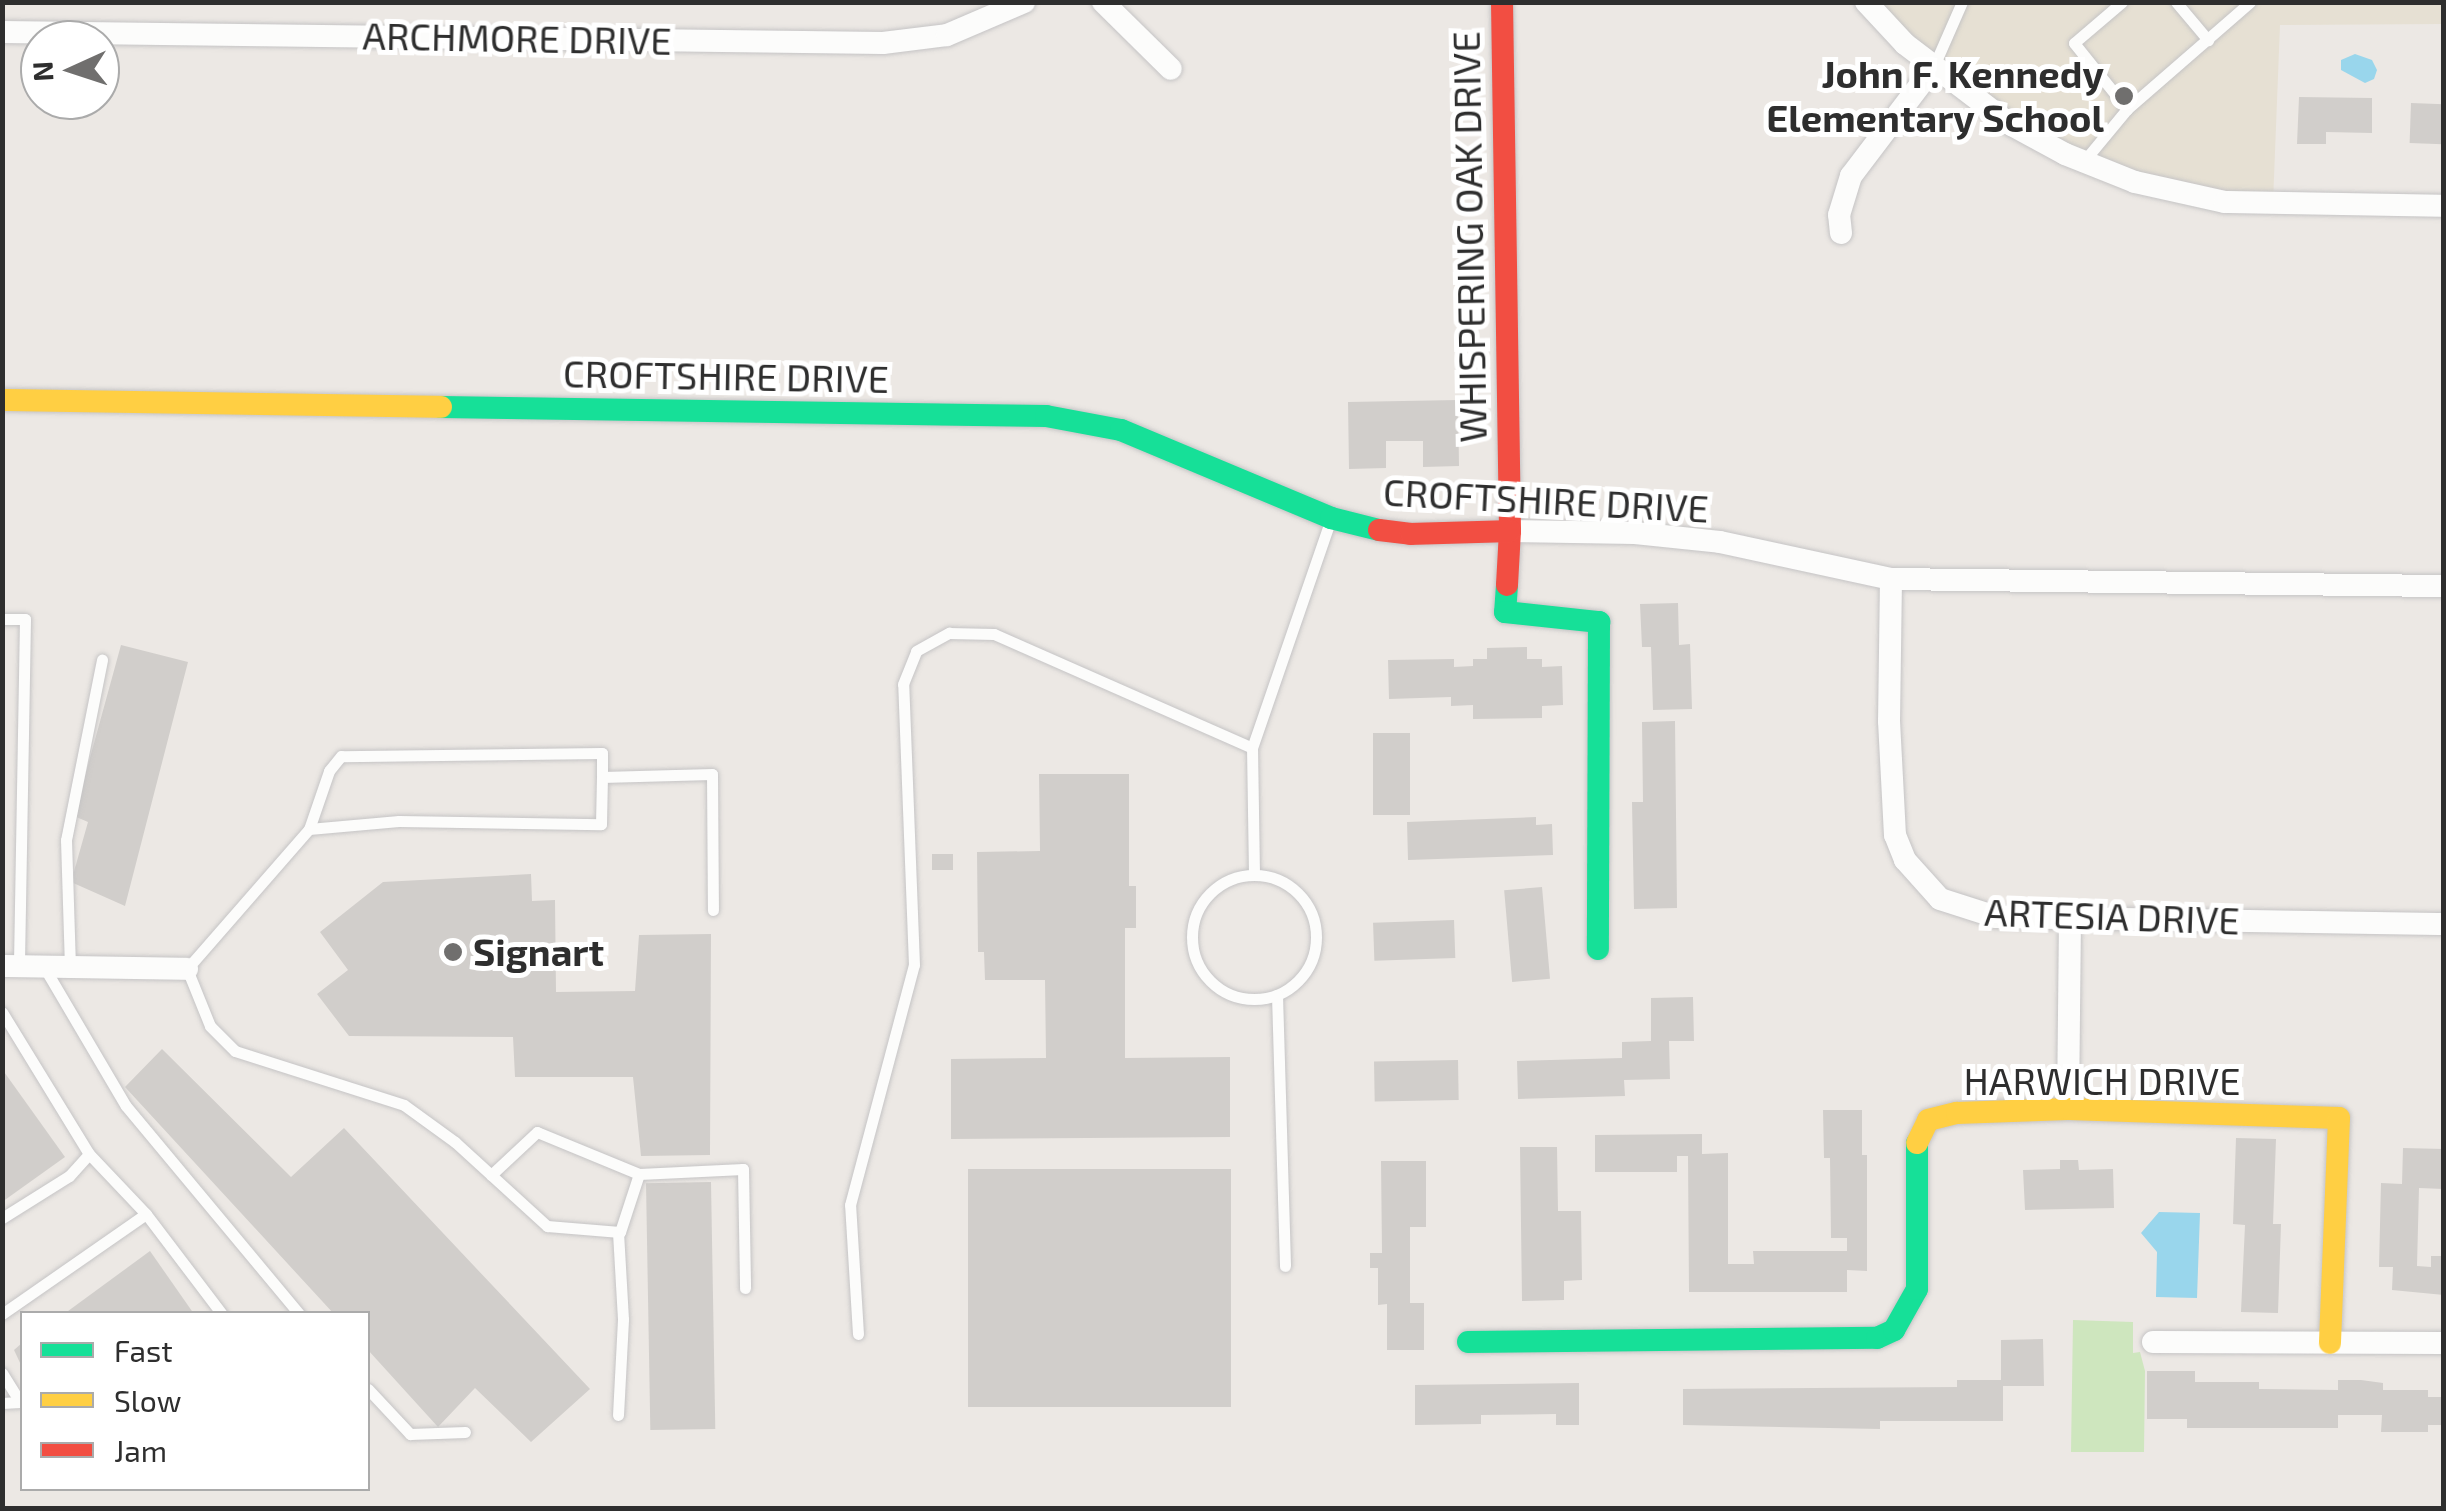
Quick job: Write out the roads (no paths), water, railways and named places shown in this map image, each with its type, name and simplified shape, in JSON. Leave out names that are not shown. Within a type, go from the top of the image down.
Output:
[{"type":"street","name":"ARCHMORE DRIVE","points":[[2,32],[882,43],[947,35],[1024,2]]},
{"type":"street","points":[[1103,2],[1171,69]]},
{"type":"street","name":"WHISPERING OAK DRIVE","points":[[1502,2],[1510,532],[1505,612],[1599,622],[1598,948]]},
{"type":"street","points":[[1866,2],[1933,68],[2010,124],[2084,162],[2173,194],[2225,202],[2444,206]]},
{"type":"street","points":[[1841,234],[1839,214],[1851,176],[1933,68]]},
{"type":"street","name":"CROFTSHIRE DRIVE","points":[[2,400],[1046,416],[1121,430],[1332,518],[1411,534],[1635,534],[1720,542],[1891,579],[2444,586]]},
{"type":"street","name":"ARTESIA DRIVE","points":[[1891,579],[1891,812],[1905,860],[1940,899],[1996,918],[2444,924]]},
{"type":"street","points":[[2068,1109],[2070,920]]},
{"type":"street","points":[[10,966],[187,969]]},
{"type":"street","name":"HARWICH DRIVE","points":[[1468,1342],[1877,1338],[1894,1330],[1917,1289],[1916,1146],[1928,1120],[1957,1112],[2068,1109],[2339,1118],[2330,1342]]},
{"type":"street","points":[[2154,1342],[2444,1343]]},
{"type":"lane","points":[[1933,68],[1962,2]]},
{"type":"lane","points":[[2122,2],[2074,43],[2128,109]]},
{"type":"lane","points":[[2176,2],[2208,40]]},
{"type":"lane","points":[[2084,162],[2128,109],[2250,2]]},
{"type":"lane","points":[[1254,874],[1252,748],[1332,518]]},
{"type":"lane","points":[[2,619],[26,619],[10,966]]},
{"type":"lane","points":[[858,1334],[850,1205],[914,965],[903,684],[916,651],[948,634],[994,634],[1252,748]]},
{"type":"lane","points":[[70,967],[66,840],[102,660]]},
{"type":"lane","points":[[309,828],[399,822],[600,824],[602,753],[341,756],[329,771],[309,828],[187,969],[210,1026],[234,1051],[404,1105],[547,1226],[618,1232]]},
{"type":"lane","points":[[602,777],[712,774],[713,910]]},
{"type":"lane","points":[[1254,874],[1275,878],[1294,889],[1308,905],[1315,926],[1315,947],[1308,967],[1295,984],[1276,995],[1237,998],[1219,989],[1195,958],[1191,938],[1203,901],[1226,882],[1254,874]]},
{"type":"lane","points":[[44,967],[126,1106],[297,1311]]},
{"type":"lane","points":[[1276,995],[1285,1266]]},
{"type":"lane","points":[[2,1012],[89,1154],[146,1214],[220,1311]]},
{"type":"lane","points":[[491,1175],[537,1132],[639,1174],[743,1169],[745,1288]]},
{"type":"lane","points":[[2,1218],[69,1176],[89,1154]]},
{"type":"lane","points":[[618,1415],[622,1319],[618,1232],[639,1174]]},
{"type":"lane","points":[[2,1314],[146,1214]]},
{"type":"lane","points":[[2,1373],[20,1402],[2,1404]]},
{"type":"lane","points":[[370,1391],[410,1434],[465,1432]]},
{"type":"water","points":[[2355,54],[2372,60],[2377,70],[2374,79],[2365,83],[2341,70],[2341,60]]},
{"type":"water","points":[[2159,1212],[2200,1213],[2197,1298],[2156,1297],[2157,1252],[2141,1233]]},
{"type":"place","name":"John F. Kennedy Elementary School","points":[[2124,96]]},
{"type":"place","name":"Signart","points":[[453,952]]}]
